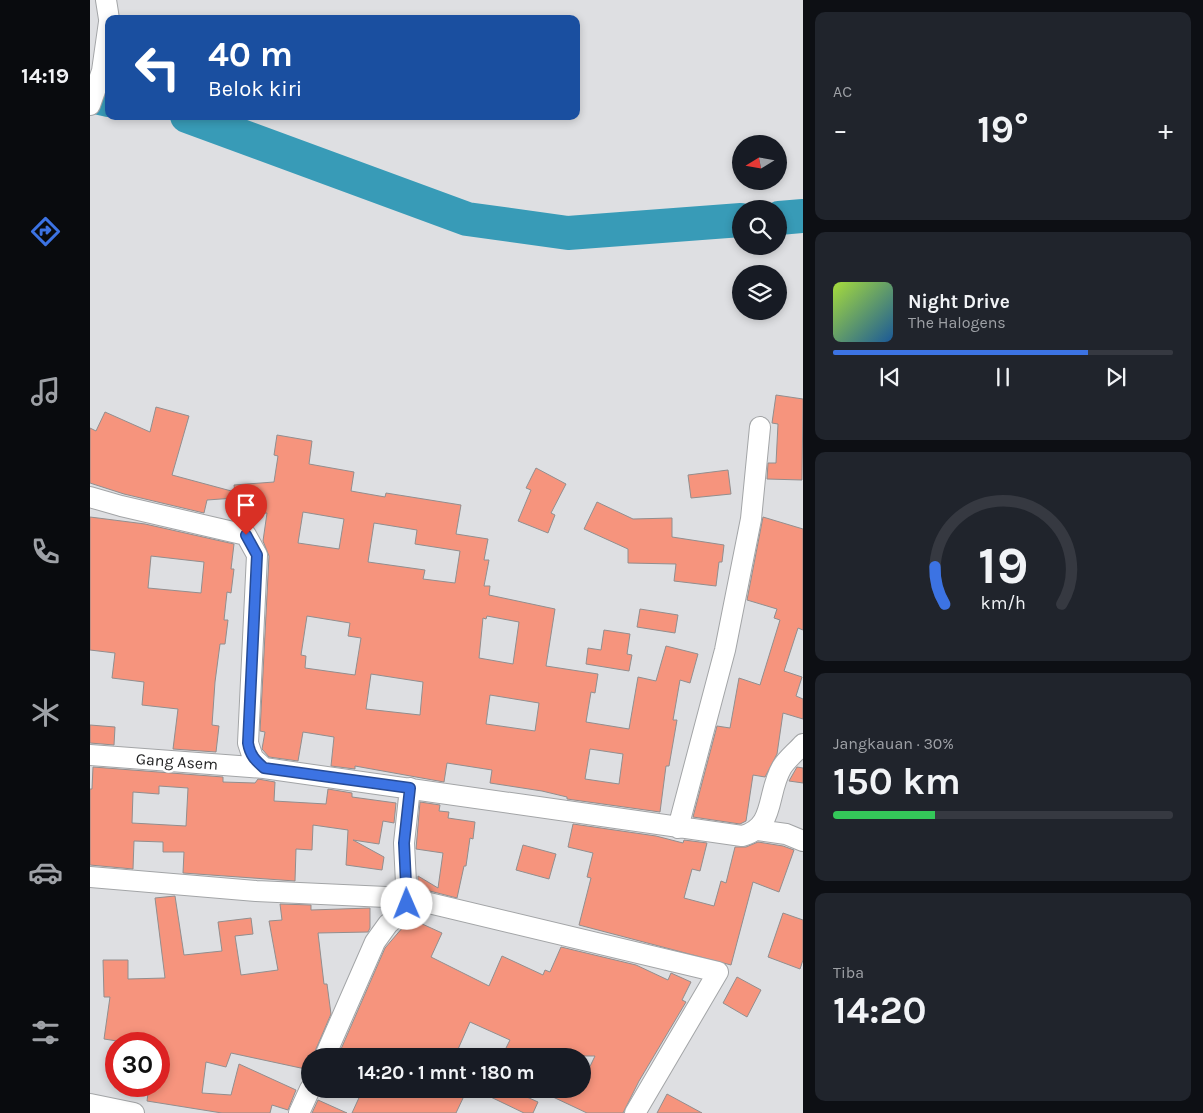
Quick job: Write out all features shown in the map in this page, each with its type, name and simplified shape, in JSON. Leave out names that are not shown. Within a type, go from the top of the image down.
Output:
[{"type":"street","points":[[106,0],[108,15]]},
{"type":"street","points":[[90,105],[102,71],[105,49]]},
{"type":"street","points":[[678,828],[725,650],[751,519],[760,427]]},
{"type":"street","points":[[90,497],[246,535],[257,555],[248,743],[253,758],[264,768]]},
{"type":"street","points":[[758,830],[765,822],[769,802],[782,767],[803,744]]},
{"type":"street","name":"Gang Asem","points":[[90,755],[264,768],[742,836],[758,830]]},
{"type":"street","points":[[329,1048],[375,942],[388,924],[402,912],[408,898],[404,843],[410,788]]},
{"type":"street","points":[[758,830],[786,834],[803,840]]},
{"type":"street","points":[[90,877],[256,891],[408,898],[718,972],[635,1113]]},
{"type":"street","points":[[299,1113],[306,1098]]},
{"type":"street","points":[[90,1104],[134,1113]]},
{"type":"building","points":[[776,395],[803,399],[802,480],[767,479],[768,463],[776,463],[778,424],[772,423]]},
{"type":"building","points":[[156,407],[189,416],[172,475],[235,492],[234,485],[274,482],[278,456],[274,455],[277,435],[312,441],[309,464],[354,472],[351,491],[385,497],[386,493],[461,505],[456,534],[488,539],[484,560],[489,560],[484,586],[490,586],[489,595],[555,609],[546,666],[598,674],[595,693],[591,692],[586,722],[629,729],[638,677],[656,681],[666,646],[698,654],[690,683],[680,680],[673,720],[677,720],[669,766],[666,766],[660,812],[567,799],[567,797],[542,791],[490,783],[492,770],[447,763],[444,782],[355,766],[355,769],[331,766],[334,737],[303,732],[298,761],[269,757],[262,749],[265,732],[260,731],[269,556],[263,541],[267,513],[237,515],[235,498],[207,500],[204,513],[124,494],[90,483],[90,428],[96,431],[105,412],[150,432]],"holes":[[[303,512],[344,519],[339,549],[298,543]],[[374,523],[417,530],[415,544],[460,551],[455,583],[423,579],[425,570],[368,562]],[[307,616],[350,623],[348,636],[361,638],[355,675],[305,668],[306,656],[301,655]],[[487,616],[519,622],[513,664],[479,658],[483,618],[486,619]],[[371,674],[423,682],[420,715],[366,709]],[[490,695],[539,703],[535,731],[486,724]],[[590,749],[623,754],[619,784],[585,779]]]},
{"type":"building","points":[[536,468],[566,484],[551,513],[555,515],[548,533],[518,521],[531,490],[526,488]]},
{"type":"building","points":[[728,470],[731,494],[691,498],[688,475]]},
{"type":"building","points":[[597,502],[633,519],[672,518],[672,537],[724,545],[722,562],[719,562],[716,586],[674,581],[676,564],[628,563],[628,549],[584,529]]},
{"type":"building","points":[[90,517],[145,524],[234,544],[231,569],[234,569],[231,593],[227,592],[224,620],[228,620],[225,644],[220,644],[215,682],[212,725],[219,726],[216,752],[173,749],[178,709],[142,705],[144,682],[112,678],[115,653],[90,650]],"holes":[[[151,556],[204,562],[201,593],[148,588]]]},
{"type":"building","points":[[763,517],[803,529],[803,630],[798,628],[784,671],[802,677],[796,696],[803,699],[803,719],[783,713],[777,754],[765,777],[753,775],[746,821],[740,824],[693,817],[717,726],[730,728],[739,678],[760,685],[780,620],[774,618],[777,609],[747,600]]},
{"type":"building","points":[[640,609],[678,615],[675,633],[637,627]]},
{"type":"building","points":[[604,630],[630,634],[627,654],[632,655],[629,671],[586,664],[588,648],[601,650]]},
{"type":"building","points":[[90,725],[115,727],[114,745],[90,743]]},
{"type":"building","points":[[93,767],[223,777],[223,782],[255,783],[258,779],[275,782],[274,801],[326,804],[328,789],[352,793],[352,797],[396,803],[394,823],[383,821],[379,844],[353,840],[384,857],[382,870],[346,865],[348,830],[313,825],[312,850],[296,849],[295,881],[183,873],[184,852],[163,852],[163,842],[134,841],[133,869],[90,865],[90,789],[92,789]],"holes":[[[159,786],[188,788],[186,826],[132,823],[133,792],[159,794]]]},
{"type":"building","points":[[797,767],[803,768],[803,783],[789,781]]},
{"type":"building","points":[[420,802],[440,805],[439,811],[449,812],[448,818],[475,822],[473,839],[470,838],[466,866],[464,866],[457,898],[418,888],[418,876],[438,888],[443,853],[416,849]]},
{"type":"building","points":[[573,824],[656,836],[683,843],[684,840],[707,843],[700,871],[692,869],[684,898],[714,906],[721,881],[726,883],[735,847],[746,847],[758,842],[783,846],[794,850],[779,892],[753,882],[731,965],[579,925],[591,878],[587,877],[593,853],[568,847]]},
{"type":"building","points":[[523,845],[556,854],[549,879],[516,870]]},
{"type":"building","points":[[175,896],[184,955],[222,951],[218,922],[251,918],[253,934],[235,936],[241,975],[278,970],[269,921],[282,920],[280,904],[311,905],[311,910],[370,908],[370,928],[368,932],[318,933],[324,984],[327,984],[331,1014],[316,1048],[301,1048],[301,1068],[231,1053],[226,1067],[206,1062],[202,1093],[231,1095],[239,1064],[296,1090],[288,1110],[272,1105],[270,1113],[222,1113],[147,1101],[148,1097],[170,1097],[170,1032],[105,1032],[110,997],[104,997],[103,960],[128,960],[128,979],[165,978],[155,898]]},
{"type":"building","points":[[416,912],[425,914],[420,923],[442,933],[431,957],[489,986],[502,956],[543,975],[545,970],[550,972],[561,947],[636,965],[668,980],[671,973],[691,982],[682,1000],[686,1002],[639,1081],[623,1113],[587,1113],[555,1098],[591,1098],[591,1064],[595,1056],[591,1056],[591,1048],[506,1048],[510,1040],[470,1022],[459,1048],[341,1048],[385,948]]},
{"type":"building","points":[[783,913],[803,920],[803,960],[800,969],[768,957]]},
{"type":"building","points":[[737,977],[761,990],[747,1017],[723,1003]]},
{"type":"building","points":[[667,1094],[702,1113],[657,1113]]},
{"type":"building","points":[[359,1098],[463,1098],[456,1113],[352,1113]]},
{"type":"building","points":[[493,1098],[529,1098],[538,1102],[533,1113],[524,1113]]},
{"type":"building","points":[[318,1100],[347,1113],[312,1113]]},
{"type":"waterway","points":[[90,96],[105,99]]},
{"type":"waterway","points":[[198,120],[467,219],[568,233],[732,221]]},
{"type":"waterway","points":[[787,217],[803,216]]},
{"type":"route","points":[[246,535],[257,555],[249,750],[253,758],[264,768],[410,788],[404,843],[407,904]]}]
